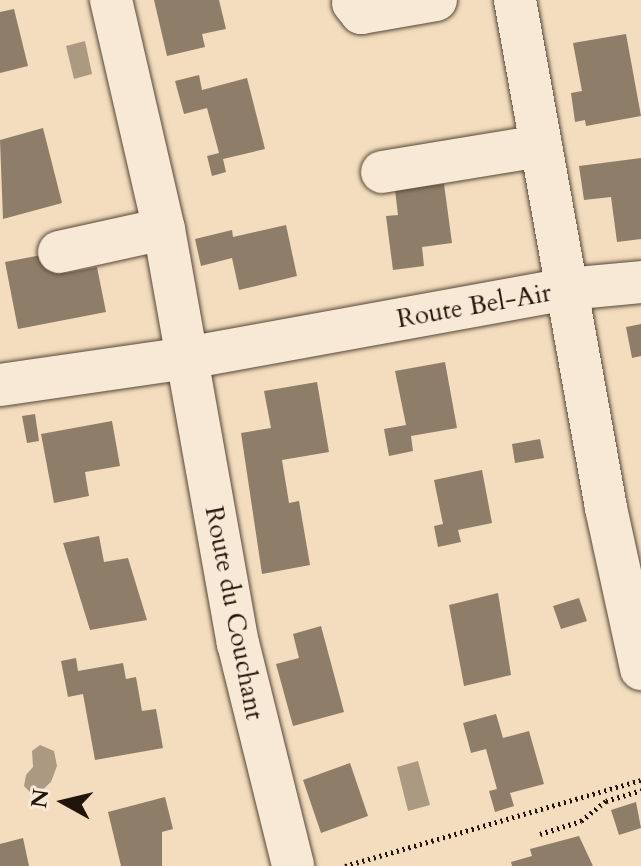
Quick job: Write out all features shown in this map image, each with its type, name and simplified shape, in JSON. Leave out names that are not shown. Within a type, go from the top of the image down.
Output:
[{"type":"street","name":"Route du Couchant","points":[[111,0],[164,229],[238,643],[293,866]]},
{"type":"street","points":[[353,3],[361,13],[436,0]]},
{"type":"street","points":[[515,0],[567,289],[641,282]]},
{"type":"street","points":[[382,172],[541,146]]},
{"type":"street","points":[[59,252],[164,229]]},
{"type":"street","name":"Route Bel-Air","points":[[0,385],[187,358],[567,289],[606,508],[641,669]]},
{"type":"path","points":[[345,866],[641,780]]},
{"type":"path","points":[[540,834],[581,821],[606,801],[641,790]]},
{"type":"shaded area","points":[[85,41],[92,74],[74,79],[66,46]]},
{"type":"shaded area","points":[[40,745],[54,751],[57,766],[51,782],[40,792],[30,792],[24,786],[26,775],[33,767],[32,751]]},
{"type":"shaded area","points":[[418,761],[430,805],[408,811],[397,767]]},
{"type":"building","points":[[154,0],[219,0],[226,29],[202,34],[205,47],[167,56]]},
{"type":"building","points":[[14,9],[28,66],[0,73],[0,12]]},
{"type":"building","points":[[626,34],[641,116],[586,126],[585,120],[575,122],[571,93],[582,91],[573,43]]},
{"type":"building","points":[[199,75],[202,90],[247,78],[265,149],[223,159],[226,172],[212,176],[207,156],[219,153],[207,108],[184,114],[175,81]]},
{"type":"building","points":[[43,128],[62,203],[3,219],[0,140]]},
{"type":"building","points":[[641,158],[641,239],[617,242],[611,197],[584,200],[579,166]]},
{"type":"building","points":[[444,184],[452,243],[422,247],[424,266],[393,270],[386,216],[398,215],[395,190]]},
{"type":"building","points":[[286,225],[297,276],[239,290],[232,258],[201,266],[195,239],[232,230],[233,237]]},
{"type":"building","points":[[52,253],[56,267],[66,273],[97,267],[106,312],[18,329],[5,262]]},
{"type":"building","points":[[641,324],[641,356],[632,358],[626,327]]},
{"type":"building","points":[[445,362],[457,428],[411,436],[413,451],[389,456],[384,429],[406,425],[395,371]]},
{"type":"building","points":[[317,382],[329,452],[282,460],[289,503],[299,501],[310,565],[262,574],[241,433],[271,428],[264,391]]},
{"type":"building","points":[[35,414],[39,441],[27,443],[22,416]]},
{"type":"building","points":[[112,421],[120,466],[85,472],[89,496],[54,503],[41,434]]},
{"type":"building","points":[[540,439],[544,458],[515,463],[512,444]]},
{"type":"building","points":[[482,470],[492,523],[458,530],[461,542],[438,547],[434,526],[443,524],[434,480]]},
{"type":"building","points":[[99,536],[104,562],[128,558],[147,620],[90,630],[63,543]]},
{"type":"building","points":[[498,593],[511,675],[464,686],[449,605]]},
{"type":"building","points":[[579,598],[587,621],[561,629],[553,606]]},
{"type":"building","points":[[321,626],[344,712],[293,726],[276,664],[299,658],[293,634]]},
{"type":"building","points":[[76,658],[78,671],[123,663],[126,679],[136,677],[142,711],[156,709],[163,748],[95,760],[83,694],[68,697],[61,661]]},
{"type":"building","points":[[496,714],[503,738],[529,731],[544,784],[510,793],[514,806],[495,812],[489,791],[497,789],[486,749],[471,753],[463,723]]},
{"type":"building","points":[[350,763],[368,816],[321,833],[303,780]]},
{"type":"building","points":[[165,797],[173,829],[162,832],[162,866],[121,866],[108,812]]},
{"type":"building","points":[[636,802],[641,828],[619,835],[611,810]]},
{"type":"building","points":[[579,836],[593,866],[512,866],[511,862],[532,856],[530,849]]},
{"type":"building","points":[[23,838],[29,866],[0,866],[0,844]]}]
